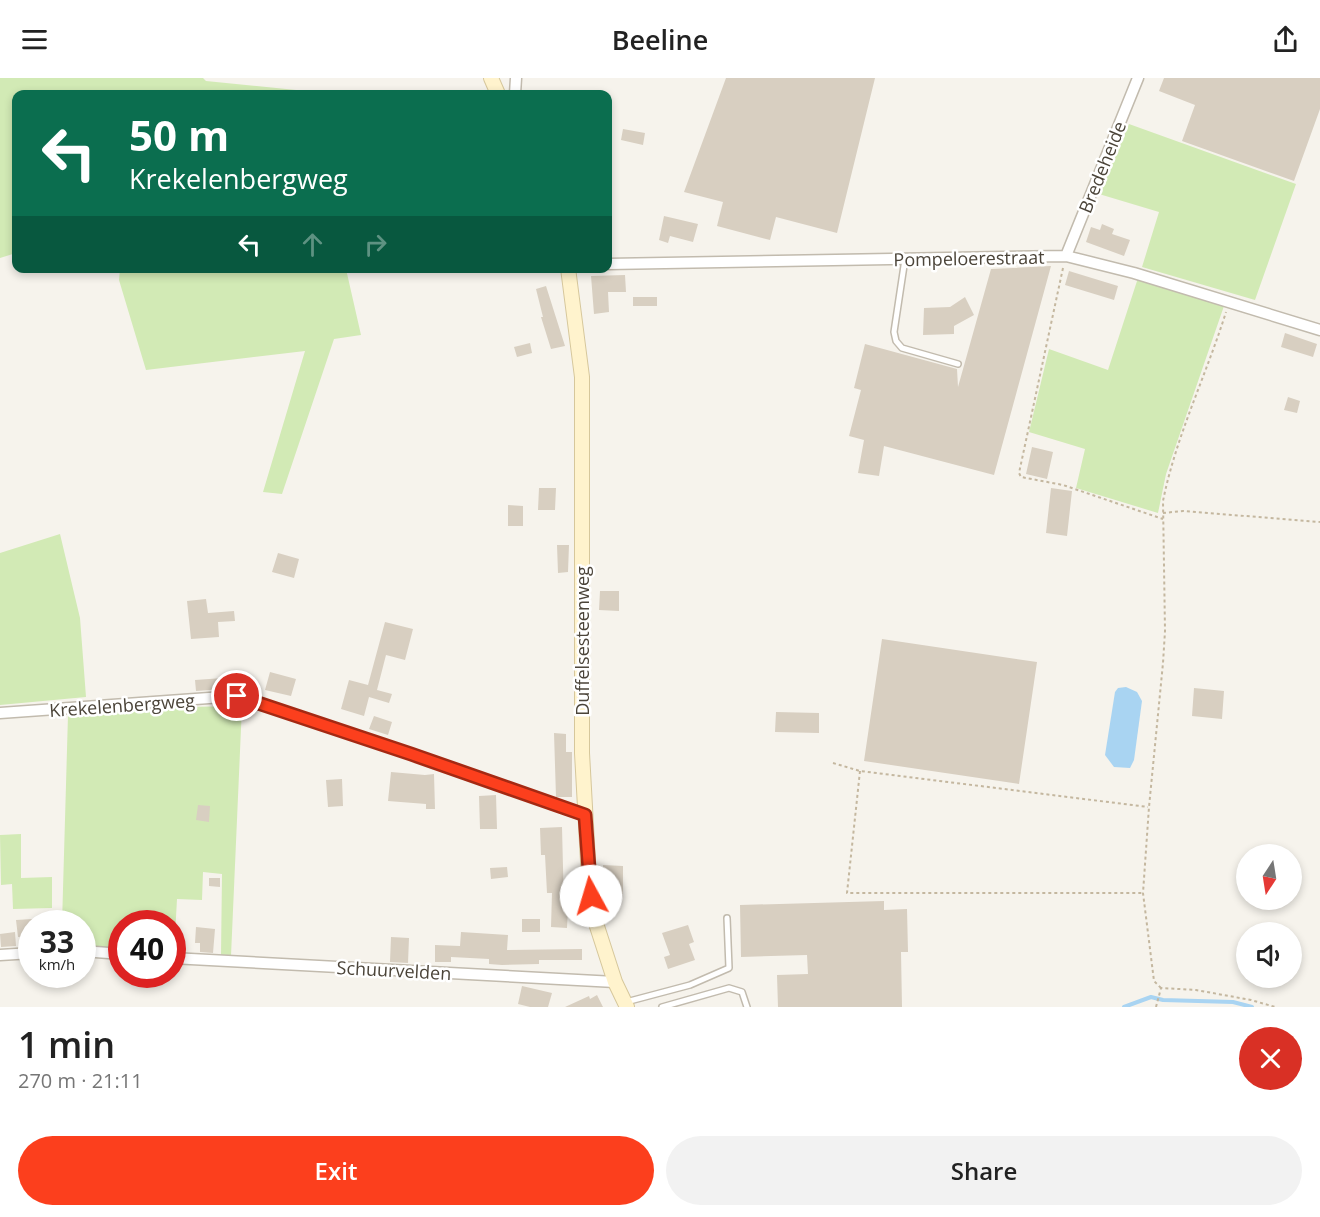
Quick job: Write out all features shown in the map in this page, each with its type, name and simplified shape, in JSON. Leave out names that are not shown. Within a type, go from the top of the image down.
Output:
[{"type":"street","name":"Bredeheide","points":[[1066,256],[1138,78]]},
{"type":"street","name":"Pompeloerestraat","points":[[612,264],[1066,256],[1134,273],[1320,330]]},
{"type":"street","name":"Duffelsesteenweg","points":[[569,273],[582,377],[581,592],[585,815],[593,914],[615,982],[626,1004]]},
{"type":"street","name":"Krekelenbergweg","points":[[0,713],[237,696],[585,815]]},
{"type":"street","points":[[0,955],[18,954]]},
{"type":"street","name":"Schuurvelden","points":[[186,959],[615,982]]},
{"type":"lane","points":[[905,259],[894,332],[896,342],[902,348],[958,364]]},
{"type":"lane","points":[[626,1004],[690,985],[729,968],[727,918]]},
{"type":"lane","points":[[662,1007],[729,988],[742,992],[747,1007]]},
{"type":"path","points":[[1066,256],[1019,473],[1021,477],[1063,485],[1163,519]]},
{"type":"path","points":[[1228,302],[1181,435],[1168,480],[1162,513],[1164,652],[1143,893],[1154,981],[1161,988],[1196,990],[1275,1007]]},
{"type":"path","points":[[1162,513],[1183,511],[1320,522]]},
{"type":"path","points":[[833,763],[860,771],[1149,807]]},
{"type":"path","points":[[860,771],[847,893],[1143,893]]},
{"type":"path","points":[[1156,1007],[1161,988]]},
{"type":"green space","points":[[0,78],[203,78],[206,81],[296,90],[12,90],[12,254],[0,258]]},
{"type":"green space","points":[[1129,124],[1296,184],[1255,300],[1142,267],[1159,212],[1099,194]]},
{"type":"green space","points":[[120,273],[347,273],[361,335],[334,339],[282,494],[263,492],[305,351],[146,370],[119,280]]},
{"type":"green space","points":[[1138,278],[1224,306],[1166,474],[1158,513],[1076,488],[1085,449],[1029,432],[1049,349],[1108,370]]},
{"type":"green space","points":[[60,534],[80,618],[86,697],[0,705],[0,553]]},
{"type":"green space","points":[[242,706],[231,956],[221,955],[222,874],[203,872],[202,900],[177,899],[176,910],[108,910],[108,949],[96,948],[96,910],[62,910],[68,715],[186,707]]},
{"type":"green space","points":[[21,834],[21,878],[52,877],[52,908],[13,909],[12,884],[1,885],[0,835]]},
{"type":"water","points":[[1126,687],[1137,692],[1142,701],[1134,760],[1130,768],[1114,767],[1105,755],[1115,692],[1118,688]]},
{"type":"building","points":[[726,78],[875,78],[837,233],[776,217],[770,240],[717,226],[723,202],[684,192]]},
{"type":"building","points":[[1164,78],[1320,78],[1320,109],[1294,181],[1182,141],[1195,105],[1159,91]]},
{"type":"building","points":[[623,129],[645,133],[643,145],[621,140]]},
{"type":"building","points":[[664,216],[698,224],[693,242],[670,236],[668,243],[659,240]]},
{"type":"building","points":[[1102,224],[1114,229],[1112,234],[1130,240],[1124,256],[1086,242],[1091,227],[1100,230]]},
{"type":"building","points":[[1051,266],[994,475],[884,446],[879,476],[858,473],[864,440],[849,436],[861,390],[854,388],[865,344],[957,369],[958,387],[991,269]]},
{"type":"building","points":[[1069,271],[1118,286],[1114,300],[1065,285]]},
{"type":"building","points":[[625,275],[626,292],[608,292],[609,312],[594,314],[591,276]]},
{"type":"building","points":[[546,286],[565,346],[551,349],[541,317],[543,317],[536,289]]},
{"type":"building","points":[[633,297],[657,297],[657,306],[633,306]]},
{"type":"building","points":[[965,297],[974,315],[954,326],[954,334],[923,335],[924,308],[950,307]]},
{"type":"building","points":[[1285,333],[1317,344],[1313,357],[1281,347]]},
{"type":"building","points":[[530,343],[532,353],[517,357],[514,347]]},
{"type":"building","points":[[1288,397],[1300,401],[1297,413],[1284,410]]},
{"type":"building","points":[[1032,447],[1053,452],[1047,479],[1026,474]]},
{"type":"building","points":[[539,488],[556,488],[555,510],[538,510]]},
{"type":"building","points":[[1051,488],[1072,491],[1067,536],[1046,533]]},
{"type":"building","points":[[508,505],[523,506],[523,526],[508,526]]},
{"type":"building","points":[[557,545],[569,545],[568,572],[558,573]]},
{"type":"building","points":[[278,553],[299,559],[294,578],[272,572]]},
{"type":"building","points":[[600,591],[619,591],[619,611],[599,610]]},
{"type":"building","points":[[206,599],[208,613],[234,611],[235,621],[218,622],[219,637],[191,639],[187,601]]},
{"type":"building","points":[[385,622],[413,629],[405,660],[386,655],[377,690],[392,694],[389,703],[369,697],[364,716],[341,709],[349,680],[368,685]]},
{"type":"building","points":[[882,639],[1037,662],[1019,784],[864,761]]},
{"type":"building","points":[[270,672],[296,679],[291,696],[265,690]]},
{"type":"building","points":[[223,678],[223,689],[196,691],[195,680]]},
{"type":"building","points":[[1194,688],[1224,691],[1222,719],[1192,716]]},
{"type":"building","points":[[776,712],[819,713],[819,733],[775,732]]},
{"type":"building","points":[[374,716],[392,722],[388,735],[369,729]]},
{"type":"building","points":[[554,733],[566,734],[566,752],[572,752],[572,797],[556,797]]},
{"type":"building","points":[[391,772],[434,774],[435,809],[426,809],[426,804],[388,801]]},
{"type":"building","points":[[342,779],[343,806],[328,807],[326,780]]},
{"type":"building","points":[[496,795],[497,829],[480,829],[479,796]]},
{"type":"building","points":[[198,805],[210,806],[209,822],[196,820]]},
{"type":"building","points":[[562,827],[564,908],[568,908],[567,928],[551,927],[552,893],[547,893],[545,855],[541,855],[540,828]]},
{"type":"building","points":[[603,865],[623,866],[623,894],[617,894],[617,898],[602,897]]},
{"type":"building","points":[[507,867],[508,877],[491,879],[490,868]]},
{"type":"building","points":[[209,878],[220,878],[220,887],[209,886]]},
{"type":"building","points":[[884,901],[884,910],[907,909],[908,952],[901,952],[902,1007],[778,1007],[777,975],[808,974],[807,955],[741,957],[740,905]]},
{"type":"building","points":[[522,919],[540,919],[540,932],[522,932]]},
{"type":"building","points":[[688,925],[694,942],[689,944],[695,960],[668,969],[664,957],[670,955],[662,933]]},
{"type":"building","points":[[196,927],[215,929],[213,953],[200,952],[200,943],[195,943]]},
{"type":"building","points":[[15,932],[16,946],[1,947],[0,934]]},
{"type":"building","points":[[461,932],[508,935],[507,950],[582,949],[582,960],[539,960],[539,964],[502,965],[489,964],[489,959],[451,957],[451,962],[435,962],[435,945],[460,946]]},
{"type":"building","points":[[391,937],[409,938],[408,963],[390,962]]},
{"type":"building","points":[[522,986],[552,993],[548,1007],[518,1004]]},
{"type":"building","points":[[597,995],[603,1007],[565,1007],[589,996],[590,999]]},
{"type":"waterway","points":[[1124,1007],[1151,997],[1163,1000],[1233,1002],[1252,1007]]},
{"type":"route","points":[[237,696],[585,815],[591,896]]}]
